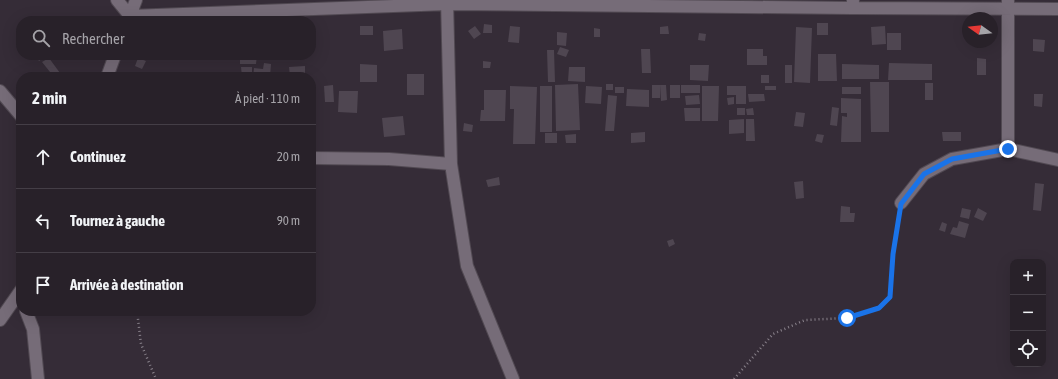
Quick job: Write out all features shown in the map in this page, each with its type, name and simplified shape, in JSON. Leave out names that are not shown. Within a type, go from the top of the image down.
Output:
[{"type":"street","points":[[117,0],[127,16]]},
{"type":"street","points":[[130,16],[136,0]]},
{"type":"street","points":[[185,16],[447,2],[1008,4],[1058,9]]},
{"type":"street","points":[[447,2],[451,164],[467,266],[513,379]]},
{"type":"street","points":[[1008,4],[1008,149]]},
{"type":"street","points":[[109,72],[113,60]]},
{"type":"street","points":[[0,91],[16,110]]},
{"type":"street","points":[[901,204],[924,174],[952,159],[1008,149],[1058,160]]},
{"type":"street","points":[[316,158],[389,159],[451,164]]},
{"type":"street","points":[[0,320],[16,300]]},
{"type":"street","points":[[28,316],[33,328],[38,379]]},
{"type":"path","points":[[734,379],[773,334],[805,320],[847,318],[879,308],[890,297],[893,254],[901,204]]},
{"type":"path","points":[[138,316],[141,344],[156,379]]},
{"type":"building","points":[[817,23],[828,23],[828,35],[817,35]]},
{"type":"building","points":[[484,24],[492,25],[492,33],[483,33]]},
{"type":"building","points":[[360,26],[373,26],[373,35],[360,35]]},
{"type":"building","points":[[475,26],[481,34],[474,39],[468,31]]},
{"type":"building","points":[[510,26],[520,27],[519,43],[508,42]]},
{"type":"building","points":[[668,26],[669,34],[660,34],[660,27]]},
{"type":"building","points":[[885,26],[886,44],[872,45],[871,27]]},
{"type":"building","points":[[796,27],[812,28],[810,83],[794,82]]},
{"type":"building","points":[[594,28],[600,29],[600,37],[594,37]]},
{"type":"building","points":[[402,29],[403,49],[384,51],[383,31]]},
{"type":"building","points":[[557,32],[567,33],[566,46],[557,45]]},
{"type":"building","points":[[699,33],[706,34],[705,41],[698,40]]},
{"type":"building","points":[[887,33],[901,33],[901,50],[887,50]]},
{"type":"building","points":[[1033,39],[1045,40],[1044,52],[1033,51]]},
{"type":"building","points":[[560,47],[569,50],[566,57],[557,54]]},
{"type":"building","points":[[641,49],[650,49],[651,73],[642,73]]},
{"type":"building","points":[[747,49],[763,49],[763,56],[767,56],[767,65],[747,65]]},
{"type":"building","points":[[547,50],[554,50],[555,82],[548,82]]},
{"type":"building","points":[[818,54],[836,54],[837,81],[818,81]]},
{"type":"building","points":[[977,58],[986,59],[986,75],[977,75]]},
{"type":"building","points":[[50,60],[59,72],[50,72],[42,62]]},
{"type":"building","points":[[137,60],[146,61],[142,69],[135,66]]},
{"type":"building","points":[[240,60],[256,60],[256,64],[240,64]]},
{"type":"building","points":[[483,61],[491,62],[490,68],[483,68]]},
{"type":"building","points":[[264,63],[271,64],[270,72],[254,72],[254,68],[263,69]]},
{"type":"building","points":[[889,63],[932,64],[932,80],[888,80]]},
{"type":"building","points":[[360,64],[377,65],[377,82],[360,82]]},
{"type":"building","points":[[842,64],[879,65],[879,79],[842,79]]},
{"type":"building","points":[[690,65],[709,65],[708,81],[690,80]]},
{"type":"building","points":[[785,65],[792,65],[792,83],[785,83]]},
{"type":"building","points":[[305,66],[305,72],[290,72],[289,67]]},
{"type":"building","points":[[241,67],[252,67],[252,72],[242,72]]},
{"type":"building","points":[[569,67],[585,67],[585,82],[568,81]]},
{"type":"building","points":[[407,74],[424,74],[424,95],[407,95]]},
{"type":"building","points":[[761,75],[769,75],[769,83],[761,83]]},
{"type":"building","points":[[870,82],[889,82],[889,132],[871,132]]},
{"type":"building","points":[[925,83],[933,83],[933,100],[925,100]]},
{"type":"building","points":[[578,84],[580,130],[556,131],[555,85]]},
{"type":"building","points":[[606,84],[613,84],[613,90],[606,90]]},
{"type":"building","points":[[333,85],[334,102],[325,102],[324,86]]},
{"type":"building","points":[[652,85],[660,85],[660,98],[652,98]]},
{"type":"building","points":[[660,85],[666,85],[667,100],[661,101]]},
{"type":"building","points":[[670,85],[680,85],[680,98],[670,98]]},
{"type":"building","points":[[681,85],[700,85],[700,93],[681,93]]},
{"type":"building","points":[[510,86],[537,87],[535,144],[513,144],[514,109],[510,109]]},
{"type":"building","points":[[540,86],[552,86],[552,132],[540,132]]},
{"type":"building","points":[[586,86],[602,87],[601,104],[585,103]]},
{"type":"building","points":[[702,86],[719,86],[718,121],[702,121]]},
{"type":"building","points":[[727,86],[746,86],[746,104],[736,104],[736,95],[727,95]]},
{"type":"building","points":[[765,86],[776,86],[776,90],[765,90]]},
{"type":"building","points":[[615,87],[624,87],[624,93],[615,93]]},
{"type":"building","points":[[842,87],[861,87],[861,94],[842,94]]},
{"type":"building","points":[[627,89],[649,90],[649,107],[626,106]]},
{"type":"building","points":[[484,90],[506,90],[505,121],[480,121],[481,110],[484,110]]},
{"type":"building","points":[[339,91],[358,91],[357,113],[338,112]]},
{"type":"building","points":[[748,94],[764,94],[765,101],[749,102]]},
{"type":"building","points":[[1034,94],[1043,94],[1042,107],[1034,106]]},
{"type":"building","points":[[608,95],[617,96],[614,131],[605,131]]},
{"type":"building","points":[[699,95],[700,104],[686,105],[685,96]]},
{"type":"building","points":[[734,97],[734,104],[728,105],[727,98]]},
{"type":"building","points":[[841,98],[861,99],[861,142],[841,142],[842,116],[847,117],[847,113],[841,113]]},
{"type":"building","points":[[832,107],[839,108],[837,126],[830,125]]},
{"type":"building","points":[[684,108],[700,108],[700,121],[685,121]]},
{"type":"building","points":[[737,108],[745,108],[745,115],[737,115]]},
{"type":"building","points":[[753,108],[754,115],[747,115],[746,109]]},
{"type":"building","points":[[796,112],[805,113],[803,127],[794,126]]},
{"type":"building","points":[[403,116],[405,135],[384,137],[382,118]]},
{"type":"building","points":[[744,119],[744,133],[729,134],[729,120]]},
{"type":"building","points":[[746,119],[754,119],[755,141],[746,141]]},
{"type":"building","points":[[464,123],[473,125],[472,132],[463,131]]},
{"type":"building","points":[[645,132],[645,142],[631,143],[631,133]]},
{"type":"building","points":[[942,132],[961,132],[961,141],[943,141]]},
{"type":"building","points":[[545,133],[557,133],[557,143],[545,143]]},
{"type":"building","points":[[576,134],[576,143],[566,143],[565,135]]},
{"type":"building","points":[[817,134],[824,135],[822,143],[815,141]]},
{"type":"building","points":[[499,177],[500,185],[488,187],[486,180]]},
{"type":"building","points":[[803,181],[804,198],[796,199],[794,182]]},
{"type":"building","points":[[1035,183],[1044,184],[1041,211],[1033,210]]},
{"type":"building","points":[[841,206],[850,207],[850,213],[855,213],[854,222],[840,222]]},
{"type":"building","points":[[962,208],[971,210],[969,219],[960,217]]},
{"type":"building","points":[[978,208],[987,213],[983,221],[974,217]]},
{"type":"building","points":[[959,221],[969,224],[965,238],[950,234],[953,227],[957,228]]},
{"type":"building","points":[[942,222],[947,224],[945,232],[939,230]]},
{"type":"building","points":[[673,239],[675,244],[669,247],[667,241]]},
{"type":"route","points":[[847,318],[879,308],[890,297],[893,254],[901,204],[924,174],[952,159],[1008,149]]}]
